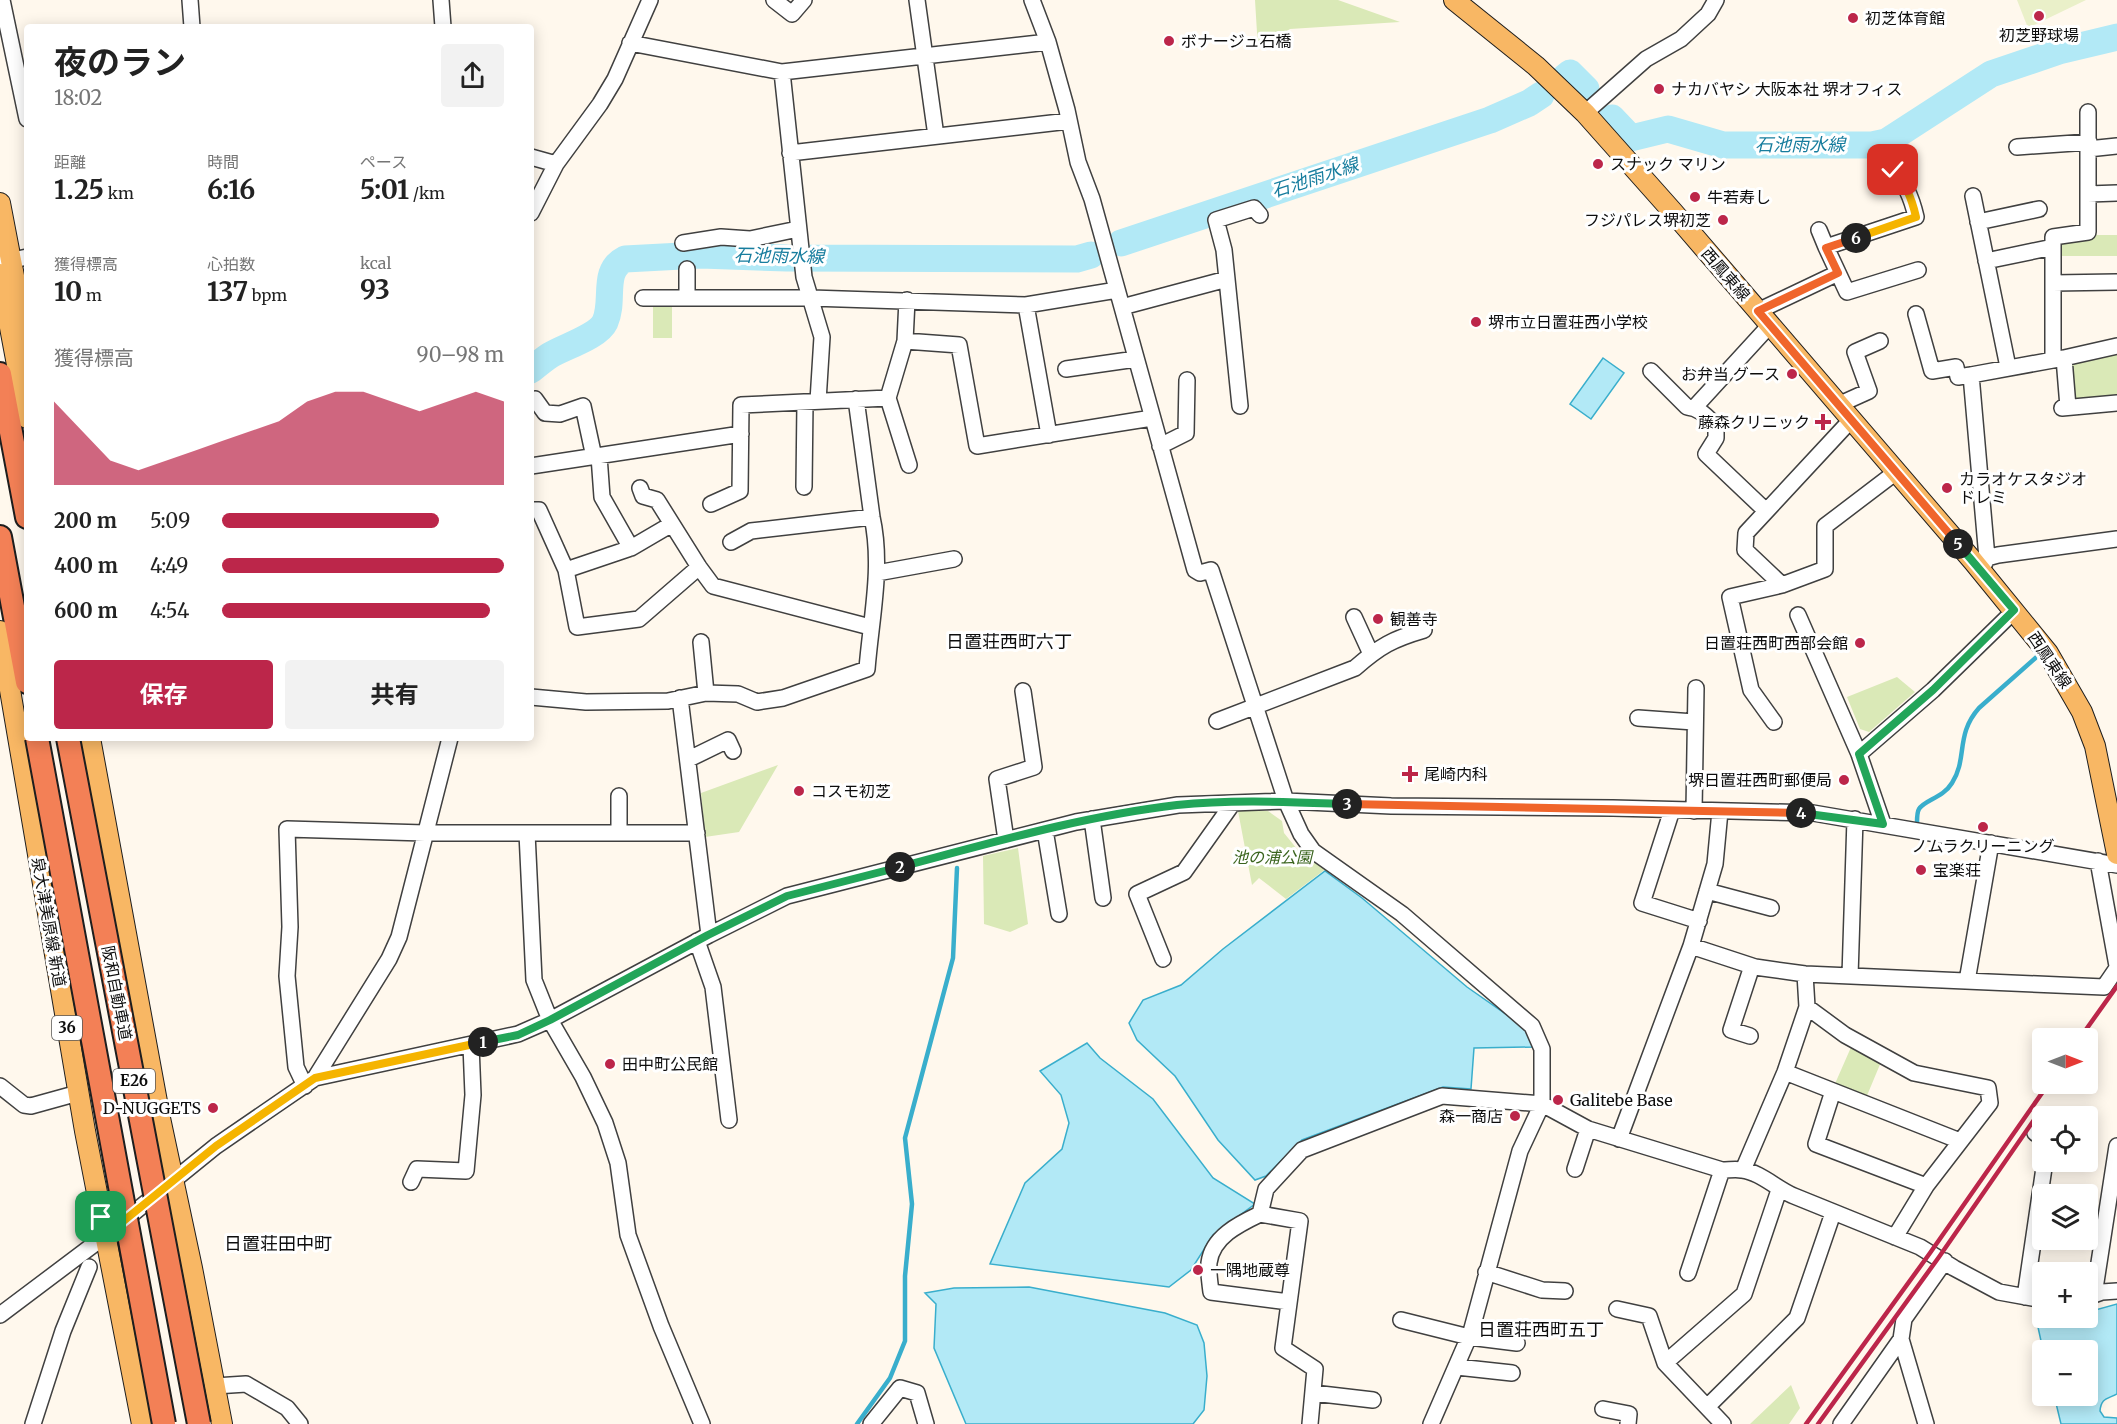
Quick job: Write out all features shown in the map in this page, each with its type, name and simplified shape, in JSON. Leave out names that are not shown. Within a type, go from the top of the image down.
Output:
[{"type":"highway","points":[[0,374],[24,501]]},
{"type":"highway","points":[[0,537],[24,666]]},
{"type":"highway","name":"阪和自動車道","points":[[38,741],[164,1424]]},
{"type":"highway","name":"阪和自動車道","points":[[69,741],[199,1424]]},
{"type":"main road","name":"西鳳東線","points":[[1454,0],[1536,66],[1585,113],[1896,472],[1984,564],[2014,610],[2048,653],[2082,712],[2095,746],[2117,854]]},
{"type":"main road","points":[[0,203],[24,394]]},
{"type":"main road","points":[[8,268],[24,332]]},
{"type":"main road","name":"泉大津美原線 新道","points":[[0,631],[78,1093],[142,1424]]},
{"type":"main road","name":"36","points":[[0,688],[24,773]]},
{"type":"main road","points":[[91,741],[160,1118],[222,1424]]},
{"type":"street","points":[[2,0],[24,104]]},
{"type":"street","points":[[190,0],[192,24]]},
{"type":"street","points":[[441,0],[443,24]]},
{"type":"street","points":[[534,207],[556,164],[600,104],[615,79],[650,0]]},
{"type":"street","points":[[774,0],[792,14],[804,0]]},
{"type":"street","points":[[917,0],[936,136]]},
{"type":"street","points":[[1032,0],[1048,42],[1078,162],[1092,199],[1195,570],[1200,573],[1211,570],[1286,801],[1301,834],[1313,851],[1401,914],[1532,1026],[1542,1049],[1542,1104],[1520,1151],[1468,1337],[1431,1424]]},
{"type":"street","points":[[1585,113],[1646,59],[1681,39],[1708,14],[1716,0]]},
{"type":"street","points":[[630,43],[782,72],[1048,42]]},
{"type":"street","points":[[782,72],[804,278],[822,337],[811,401],[804,487]]},
{"type":"street","points":[[2088,112],[2088,232],[2053,237],[2053,283],[2059,359],[2065,407],[2117,403]]},
{"type":"street","points":[[790,153],[1069,121]]},
{"type":"street","points":[[2017,147],[2117,146]]},
{"type":"street","points":[[534,158],[556,164]]},
{"type":"street","points":[[1826,248],[1916,217],[1911,197],[1893,170]]},
{"type":"street","points":[[2088,194],[2117,193]]},
{"type":"street","points":[[1972,196],[2008,367]]},
{"type":"street","points":[[1240,406],[1224,250],[1216,220],[1254,208],[1260,215]]},
{"type":"street","points":[[1978,222],[2039,209]]},
{"type":"street","points":[[683,243],[721,237],[750,239],[798,229]]},
{"type":"street","points":[[1819,230],[1847,292],[1918,270]]},
{"type":"street","points":[[1986,261],[2053,247]]},
{"type":"street","points":[[687,269],[687,298]]},
{"type":"street","points":[[1694,408],[1764,318],[1838,273]]},
{"type":"street","points":[[1122,307],[1227,279]]},
{"type":"street","points":[[2053,283],[2117,282]]},
{"type":"street","points":[[643,298],[811,298],[1026,305],[1117,290]]},
{"type":"street","points":[[907,300],[905,341],[888,398],[909,465]]},
{"type":"street","points":[[1026,305],[1049,435]]},
{"type":"street","points":[[1916,314],[1917,331],[1932,370],[1956,367],[1958,377],[2117,346]]},
{"type":"street","points":[[905,341],[959,345],[977,446],[1152,418]]},
{"type":"street","points":[[1838,405],[1869,390],[1855,352],[1880,341]]},
{"type":"street","points":[[1066,369],[1136,359]]},
{"type":"street","points":[[1651,370],[1687,407],[1704,413],[1716,426],[1716,438],[1706,454],[1766,511]]},
{"type":"street","points":[[1971,375],[1984,564],[2117,539]]},
{"type":"street","points":[[1160,446],[1186,433],[1186,380]]},
{"type":"street","points":[[711,504],[740,491],[741,405],[888,398]]},
{"type":"street","points":[[534,399],[545,413],[560,414],[583,406],[597,456],[602,497],[631,548]]},
{"type":"street","points":[[534,697],[586,702],[668,701],[706,693],[738,694],[757,702],[783,698],[867,669],[877,573],[876,536],[856,399]]},
{"type":"street","points":[[1782,585],[1745,550],[1746,532],[1851,420]]},
{"type":"street","points":[[534,466],[741,434]]},
{"type":"street","points":[[1774,722],[1750,690],[1730,597],[1782,585],[1825,569],[1825,526],[1896,472]]},
{"type":"street","points":[[640,488],[644,496],[657,500],[713,586],[870,627]]},
{"type":"street","points":[[534,510],[539,510],[566,570],[578,627],[639,619],[699,567]]},
{"type":"street","points":[[731,542],[751,531],[872,517]]},
{"type":"street","points":[[566,570],[631,548],[672,524]]},
{"type":"street","points":[[877,573],[954,560]]},
{"type":"street","points":[[1859,754],[1933,690],[2014,610]]},
{"type":"street","points":[[1798,615],[1859,754],[1883,824]]},
{"type":"street","points":[[1354,617],[1371,654]]},
{"type":"street","points":[[1216,721],[1355,668],[1394,639],[1424,630]]},
{"type":"street","points":[[701,642],[706,693]]},
{"type":"street","points":[[1694,810],[1696,688]]},
{"type":"street","points":[[1006,840],[997,779],[1034,767],[1023,691]]},
{"type":"street","points":[[680,698],[697,833],[703,938],[712,987],[729,1120]]},
{"type":"street","points":[[1638,718],[1694,722]]},
{"type":"street","points":[[689,759],[728,740],[734,751]]},
{"type":"street","points":[[310,1082],[389,959],[399,937],[449,741]]},
{"type":"street","points":[[619,796],[619,833]]},
{"type":"street","points":[[0,1315],[105,1236],[216,1146],[310,1082],[518,1035],[787,896],[1092,819],[1178,805],[1286,801],[1391,806],[1813,813],[2117,864]]},
{"type":"street","points":[[1163,959],[1137,894],[1184,872],[1233,803]]},
{"type":"street","points":[[1672,810],[1642,903],[1699,921]]},
{"type":"street","points":[[1619,1139],[1699,921],[1715,864],[1720,811]]},
{"type":"street","points":[[1092,819],[1103,898]]},
{"type":"street","points":[[1850,976],[1855,819]]},
{"type":"street","points":[[310,1082],[296,1067],[287,976],[290,927],[287,829],[425,833],[697,833]]},
{"type":"street","points":[[1045,830],[1059,914]]},
{"type":"street","points":[[527,833],[534,980],[550,1020],[583,1077],[605,1123],[618,1163],[628,1235],[661,1326],[702,1424]]},
{"type":"street","points":[[1967,981],[1991,843]]},
{"type":"street","points":[[1691,946],[1752,966],[1805,974],[2104,987],[2117,967],[2098,861]]},
{"type":"street","points":[[1707,891],[1771,908]]},
{"type":"street","points":[[1750,1036],[1731,1030],[1752,966]]},
{"type":"street","points":[[1743,1170],[1785,1072],[1807,1006],[1805,974]]},
{"type":"street","points":[[1807,1006],[1845,1035],[1914,1073],[1988,1088],[1990,1103],[1926,1186],[1895,1237]]},
{"type":"street","points":[[411,1182],[417,1169],[466,1171],[473,1095],[471,1045]]},
{"type":"street","points":[[1785,1072],[1960,1141]]},
{"type":"street","points":[[0,1086],[24,1105],[31,1106],[78,1093]]},
{"type":"street","points":[[1833,1091],[1816,1144],[1926,1186]]},
{"type":"street","points":[[1260,1214],[1266,1189],[1302,1150],[1442,1096],[1542,1104],[1588,1129],[1722,1170],[1743,1170],[1762,1178],[1779,1190],[1920,1247],[1991,1288],[2032,1298]]},
{"type":"street","points":[[1575,1169],[1588,1129]]},
{"type":"street","points":[[2097,1262],[2117,1146]]},
{"type":"street","points":[[1688,1273],[1722,1170]]},
{"type":"street","points":[[2037,1262],[2044,1172]]},
{"type":"street","points":[[1665,1363],[1744,1294],[1779,1190]]},
{"type":"street","points":[[1707,1407],[1797,1318],[1833,1213]]},
{"type":"street","points":[[1289,1302],[1211,1292],[1209,1262],[1216,1242],[1240,1223],[1260,1214],[1300,1221],[1283,1347],[1315,1369],[1310,1424]]},
{"type":"street","points":[[1926,1424],[1901,1339],[1904,1319],[1945,1261]]},
{"type":"street","points":[[33,1424],[63,1331],[89,1267]]},
{"type":"street","points":[[1486,1272],[1542,1290],[1565,1291]]},
{"type":"street","points":[[2098,1293],[2117,1292]]},
{"type":"street","points":[[1617,1309],[1649,1316],[1665,1363],[1723,1424]]},
{"type":"street","points":[[1401,1320],[1468,1337],[1517,1343]]},
{"type":"street","points":[[1841,1424],[1901,1339]]},
{"type":"street","points":[[1457,1367],[1512,1373]]},
{"type":"street","points":[[215,1386],[246,1384],[287,1408],[300,1424]]},
{"type":"street","points":[[871,1424],[900,1388],[917,1393],[926,1424]]},
{"type":"street","points":[[1313,1393],[1372,1401]]},
{"type":"street","points":[[1603,1409],[1629,1414],[1628,1424]]},
{"type":"green space","points":[[1255,0],[1338,0],[1400,22],[1290,29],[1258,49]]},
{"type":"green space","name":"初芝野球場","points":[[2017,0],[2086,0],[2028,28]]},
{"type":"green space","points":[[2096,235],[2117,235],[2117,256],[2058,256],[2058,247],[2062,240]]},
{"type":"green space","points":[[653,305],[672,305],[672,338],[653,338]]},
{"type":"green space","points":[[2117,352],[2117,396],[2077,400],[2073,396],[2071,365],[2076,360]]},
{"type":"green space","points":[[1897,677],[1915,692],[1869,732],[1860,729],[1847,697]]},
{"type":"green space","points":[[778,765],[739,832],[705,837],[701,793]]},
{"type":"green space","name":"池の浦公園","points":[[1238,811],[1268,811],[1282,821],[1284,833],[1306,860],[1311,856],[1327,868],[1286,899],[1259,878],[1252,885]]},
{"type":"green space","points":[[1018,848],[1028,924],[1010,932],[984,924],[983,856]]},
{"type":"green space","points":[[1852,1045],[1881,1062],[1866,1098],[1834,1086]]},
{"type":"green space","points":[[1791,1385],[1800,1408],[1789,1424],[1750,1424]]},
{"type":"water","points":[[1603,358],[1624,373],[1591,419],[1570,404]]},
{"type":"water","points":[[1325,871],[1362,898],[1467,987],[1530,1031],[1533,1047],[1474,1048],[1471,1089],[1443,1087],[1302,1140],[1266,1176],[1255,1180],[1218,1140],[1175,1076],[1137,1040],[1129,1023],[1143,1000],[1181,985],[1223,949]]},
{"type":"water","points":[[1087,1043],[1100,1058],[1153,1099],[1213,1178],[1255,1204],[1213,1235],[1191,1270],[1169,1287],[990,1264],[1025,1183],[1062,1149],[1069,1123],[1061,1095],[1040,1071]]},
{"type":"water","points":[[1029,1287],[1165,1313],[1197,1325],[1204,1343],[1207,1376],[1204,1410],[1193,1424],[966,1424],[934,1348],[936,1304],[925,1293],[954,1288]]},
{"type":"water","points":[[2117,1304],[2117,1394],[2103,1401],[2100,1411],[2104,1417],[2117,1418],[2117,1424],[2061,1424],[2057,1406],[2098,1406],[2098,1340],[2041,1340],[2038,1328],[2098,1328],[2098,1309]]},
{"type":"waterway","name":"石池雨水線","points":[[1612,118],[1631,138],[1668,129],[1723,145],[1872,145],[1886,142],[1991,74],[2059,51],[2117,37]]},
{"type":"waterway","name":"石池雨水線","points":[[1565,77],[1570,73],[1586,89]]},
{"type":"waterway","name":"石池雨水線","points":[[1121,243],[1490,120],[1529,103],[1541,95]]},
{"type":"waterway","name":"石池雨水線","points":[[534,368],[549,356],[588,337],[601,327],[608,313],[613,271],[625,259],[701,255],[787,258],[1077,259],[1091,255]]},
{"type":"waterway","points":[[1917,823],[1921,806],[1944,792],[1957,774],[1964,737],[1979,708],[2040,654]]},
{"type":"waterway","points":[[857,1424],[890,1378],[905,1341],[905,1276],[912,1204],[905,1138],[953,958],[957,868]]},
{"type":"railway","points":[[2087,1028],[2117,986]]},
{"type":"railway","points":[[1806,1424],[2041,1094]]},
{"type":"railway","points":[[1818,1424],[1939,1257],[2032,1123]]},
{"type":"place","name":"初芝野球場","points":[[2039,16]]},
{"type":"place","name":"初芝体育館","points":[[1853,18]]},
{"type":"place","name":"ボナージュ石橋","points":[[1169,41]]},
{"type":"place","name":"ナカバヤシ 大阪本社 堺オフィス","points":[[1659,89]]},
{"type":"place","name":"スナック マリン","points":[[1598,164]]},
{"type":"place","name":"牛若寿し","points":[[1695,197]]},
{"type":"place","name":"フジパレス堺初芝","points":[[1723,220]]},
{"type":"place","name":"堺市立日置荘西小学校","points":[[1476,322]]},
{"type":"place","name":"お弁当 グース","points":[[1792,374]]},
{"type":"place","name":"藤森クリニック","points":[[1823,422]]},
{"type":"place","name":"カラオケスタジオ ドレミ","points":[[1947,488]]},
{"type":"place","name":"観善寺","points":[[1378,619]]},
{"type":"place","name":"日置荘西町西部会館","points":[[1860,643]]},
{"type":"place","name":"尾崎内科","points":[[1410,774]]},
{"type":"place","name":"堺日置荘西町郵便局","points":[[1844,780]]},
{"type":"place","name":"コスモ初芝","points":[[799,791]]},
{"type":"place","name":"ノムラクリーニング","points":[[1983,827]]},
{"type":"place","name":"宝楽荘","points":[[1921,870]]},
{"type":"place","name":"田中町公民館","points":[[610,1064]]},
{"type":"place","name":"Galitebe Base","points":[[1558,1100]]},
{"type":"place","name":"D-NUGGETS","points":[[213,1108]]},
{"type":"place","name":"森一商店","points":[[1515,1116]]},
{"type":"place","name":"一隅地蔵尊","points":[[1198,1270]]},
{"type":"district","name":"日置荘西町六丁","points":[[1009,642]]},
{"type":"district","name":"日置荘田中町","points":[[278,1244]]},
{"type":"district","name":"日置荘西町五丁","points":[[1541,1330]]},
{"type":"route","points":[[101,1217],[105,1236],[216,1146],[315,1078],[518,1035],[787,896],[1076,822],[1178,805],[1286,801],[1391,806],[1813,813],[1883,824],[1859,754],[1933,690],[2014,610],[1758,311],[1838,273],[1826,248],[1916,217],[1911,197],[1893,170]]}]
